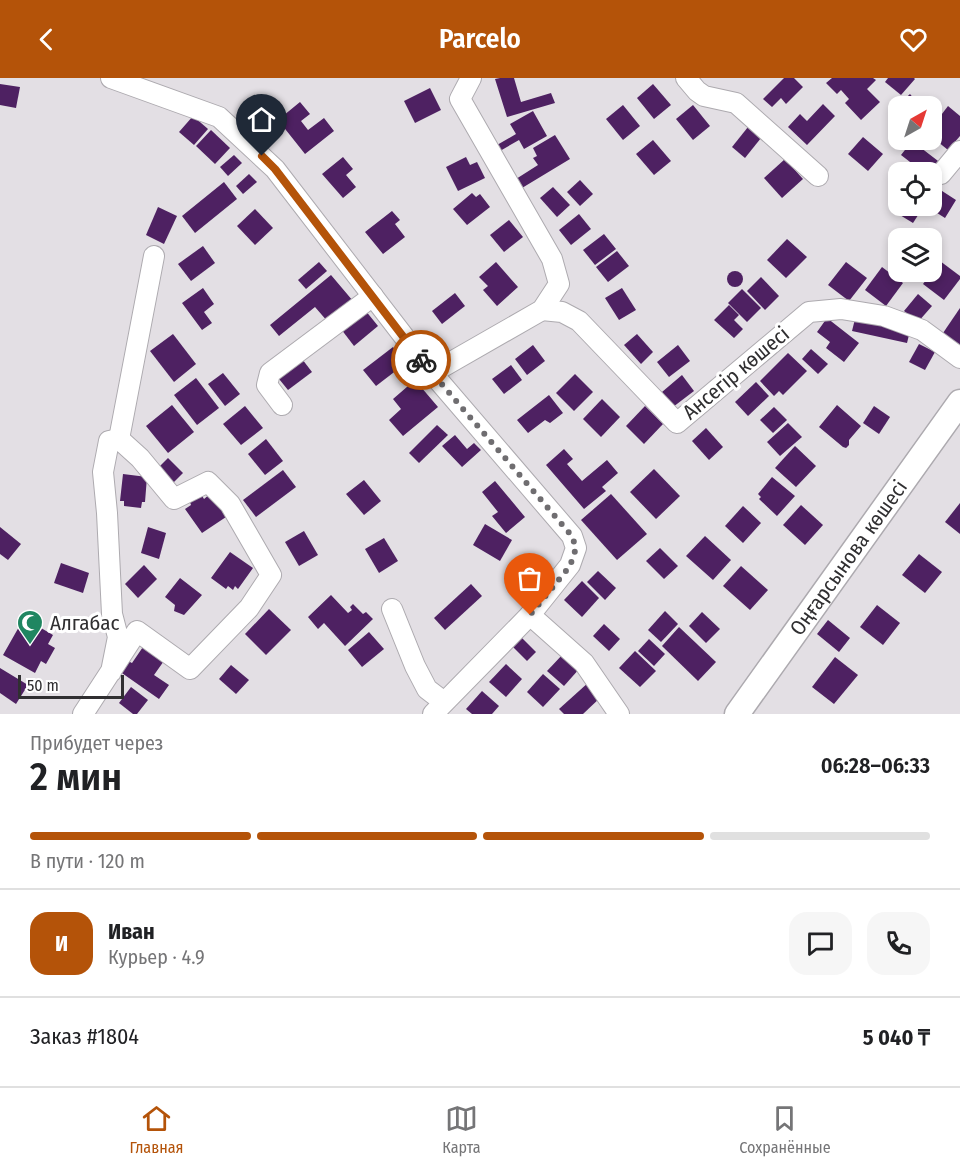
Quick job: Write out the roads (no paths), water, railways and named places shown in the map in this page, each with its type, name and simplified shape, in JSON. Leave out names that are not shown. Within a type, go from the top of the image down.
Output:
[{"type":"main road","name":"Оңғарсынова көшесі","points":[[738,714],[960,402]]},
{"type":"street","points":[[111,78],[132,82],[219,117],[236,130],[275,169],[432,373],[572,536],[576,548],[570,566],[530,615],[438,708],[415,666],[392,609]]},
{"type":"street","points":[[432,373],[542,310],[559,284],[552,259],[460,99],[471,78]]},
{"type":"street","points":[[686,78],[704,96],[736,103],[818,176]]},
{"type":"street","points":[[942,173],[960,151]]},
{"type":"street","points":[[119,439],[154,256]]},
{"type":"street","points":[[282,405],[267,385],[270,373],[374,296]]},
{"type":"street","name":"Ансегір көшесі","points":[[542,310],[562,312],[579,321],[677,423],[809,312],[841,309],[884,316],[921,330],[960,358]]},
{"type":"street","points":[[83,714],[137,631],[190,669],[249,608],[271,575],[230,504],[208,482],[174,499],[140,458],[119,439]]},
{"type":"street","points":[[111,672],[118,637],[112,614],[103,472],[109,441],[119,439]]},
{"type":"street","points":[[530,615],[584,663],[619,714]]},
{"type":"place","name":"Алгабас","points":[[30,646]]}]
